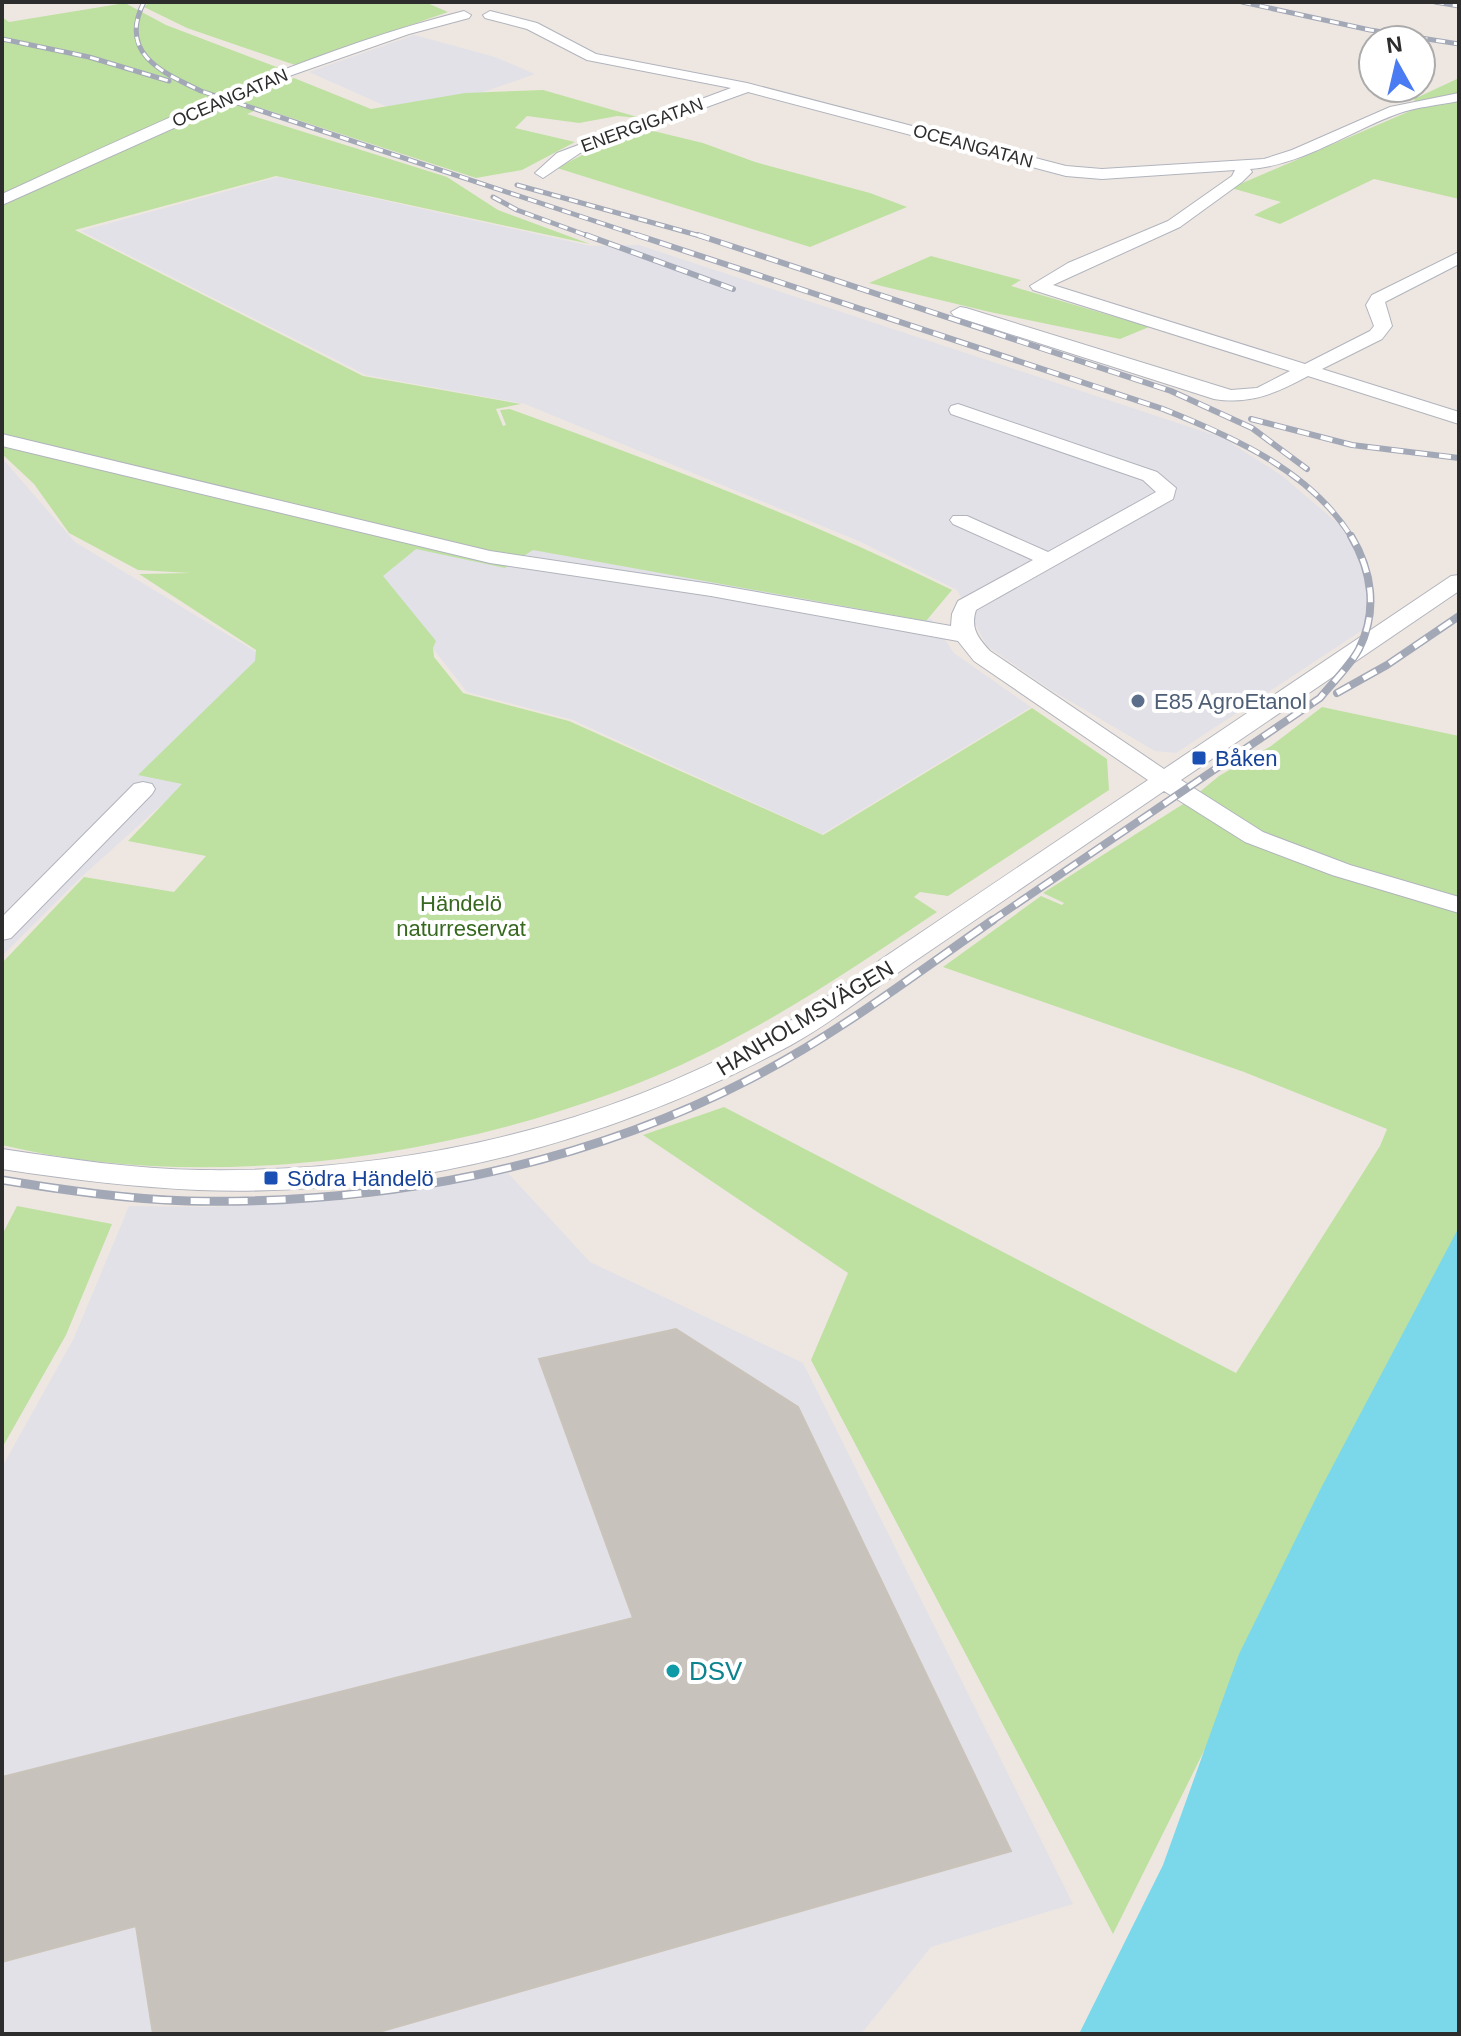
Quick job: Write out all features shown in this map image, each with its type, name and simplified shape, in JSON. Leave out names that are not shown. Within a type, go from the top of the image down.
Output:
[{"type":"street","name":"OCEANGATAN","points":[[2,200],[224,99],[363,44],[464,15],[460,11],[466,8],[493,8],[592,57],[747,87],[1066,171],[1135,174],[1241,167],[1283,158],[1395,110],[1459,97]]},
{"type":"street","name":"ENERGIGATAN","points":[[543,173],[562,156],[575,150],[747,87]]},
{"type":"street","points":[[1241,167],[1244,172],[1237,179],[1174,224],[1074,267],[1039,286],[1459,418]]},
{"type":"street","points":[[960,312],[1214,393],[1231,396],[1261,393],[1376,335],[1383,326],[1375,305],[1378,299],[1459,257]]},
{"type":"street","points":[[958,410],[1150,476],[1166,488],[1166,495],[966,606],[961,615],[963,635],[982,656],[1165,781],[1254,837],[1341,870],[1459,905]]},
{"type":"street","points":[[2,440],[490,557],[711,590],[963,635]]},
{"type":"street","points":[[960,520],[1049,560]]},
{"type":"street","name":"HANHOLMSVÄGEN","points":[[2,1159],[110,1175],[164,1179],[271,1178],[387,1168],[509,1147],[596,1122],[693,1084],[784,1037],[1459,581]]},
{"type":"street","points":[[2,932],[143,789]]},
{"type":"shaded area","points":[[414,35],[495,57],[535,74],[466,98],[390,108],[309,72]]},
{"type":"shaded area","points":[[278,177],[591,246],[639,245],[1223,438],[1281,475],[1340,525],[1363,561],[1368,599],[1367,627],[1176,753],[1155,751],[1051,690],[987,646],[957,590],[861,542],[525,404],[366,375],[81,231]]},
{"type":"shaded area","points":[[2,458],[75,542],[269,660],[188,781],[78,880],[2,956]]},
{"type":"shaded area","points":[[413,545],[532,547],[931,619],[954,653],[1031,707],[822,834],[573,720],[467,692],[375,575]]},
{"type":"shaded area","points":[[508,1173],[590,1262],[803,1363],[1073,1904],[931,1947],[861,2034],[2,2034],[2,1467],[74,1338],[129,1206],[210,1207],[360,1199]]},
{"type":"green space","points":[[149,2],[425,2],[448,12],[295,65],[187,28],[144,7]]},
{"type":"green space","points":[[125,3],[166,25],[282,69],[202,102],[210,103],[2,195],[2,17],[9,22]]},
{"type":"green space","name":"Händelö naturreservat","points":[[294,78],[371,109],[465,93],[543,90],[641,118],[617,116],[579,123],[527,116],[515,128],[575,142],[522,170],[476,178],[261,108],[247,114],[447,177],[498,210],[590,244],[276,176],[75,230],[363,376],[521,404],[496,409],[503,426],[506,425],[500,410],[510,409],[733,494],[952,590],[926,621],[533,550],[505,568],[416,549],[383,576],[436,641],[434,657],[463,693],[569,721],[823,835],[1032,708],[1107,759],[1109,790],[948,896],[920,892],[914,897],[937,912],[764,1022],[704,1054],[625,1088],[541,1117],[451,1140],[360,1156],[267,1165],[176,1167],[87,1160],[2,1145],[2,963],[84,877],[174,892],[206,856],[128,841],[182,784],[138,775],[255,661],[256,650],[139,574],[190,573],[138,570],[69,533],[34,484],[2,454],[2,205],[210,108],[220,111]]},
{"type":"green space","points":[[1459,78],[1459,199],[1374,179],[1280,224],[1254,215],[1281,202],[1231,188],[1417,108],[1416,104],[1437,104],[1437,88]]},
{"type":"green space","points":[[645,129],[703,143],[755,162],[870,193],[907,207],[810,247],[557,168]]},
{"type":"green space","points":[[931,256],[1021,280],[1011,286],[1149,327],[1120,339],[869,283]]},
{"type":"green space","points":[[1322,707],[1459,736],[1459,1238],[1113,1934],[811,1360],[848,1273],[643,1135],[724,1107],[1236,1373],[1380,1146],[1387,1129],[1244,1072],[943,967],[1041,896],[1062,905],[1064,903],[1043,893],[1191,799],[1219,776],[1271,746]]},
{"type":"green space","points":[[17,1206],[112,1224],[66,1335],[2,1448],[2,1235]]},
{"type":"water","points":[[1459,1227],[1459,2034],[1079,2034],[1163,1865],[1239,1654],[1320,1490]]},
{"type":"building","name":"DSV","points":[[676,1329],[798,1407],[1011,1851],[372,2034],[153,2034],[136,1926],[2,1962],[2,1777],[633,1618],[539,1359]]},
{"type":"railway","points":[[144,2],[137,20],[136,35],[140,48],[159,68],[201,91],[643,237]]},
{"type":"railway","points":[[1242,2],[1370,30],[1459,44]]},
{"type":"railway","points":[[1435,2],[1459,6]]},
{"type":"railway","points":[[2,39],[89,57],[169,81]]},
{"type":"railway","points":[[517,185],[704,237]]},
{"type":"railway","points":[[493,197],[517,210],[591,237]]},
{"type":"railway","points":[[586,235],[733,289]]},
{"type":"railway","points":[[637,235],[1190,420],[1243,444],[1293,475],[1335,514],[1352,538]]},
{"type":"railway","points":[[698,235],[1171,391],[1252,428],[1307,469]]},
{"type":"railway","points":[[1251,419],[1352,445],[1459,458]]},
{"type":"railway","points":[[990,922],[1320,698],[1359,649],[1369,620],[1368,577],[1351,536]]},
{"type":"railway","points":[[1337,693],[1387,665],[1459,616]]},
{"type":"railway","points":[[2,1180],[141,1198],[260,1201],[405,1188],[548,1158],[685,1110],[782,1062],[844,1024],[993,920]]},
{"type":"place","name":"E85 AgroEtanol","points":[[1138,701]]},
{"type":"place","name":"Båken","points":[[1199,758]]},
{"type":"place","name":"Södra Händelö","points":[[271,1178]]},
{"type":"place","name":"DSV","points":[[673,1671]]}]
